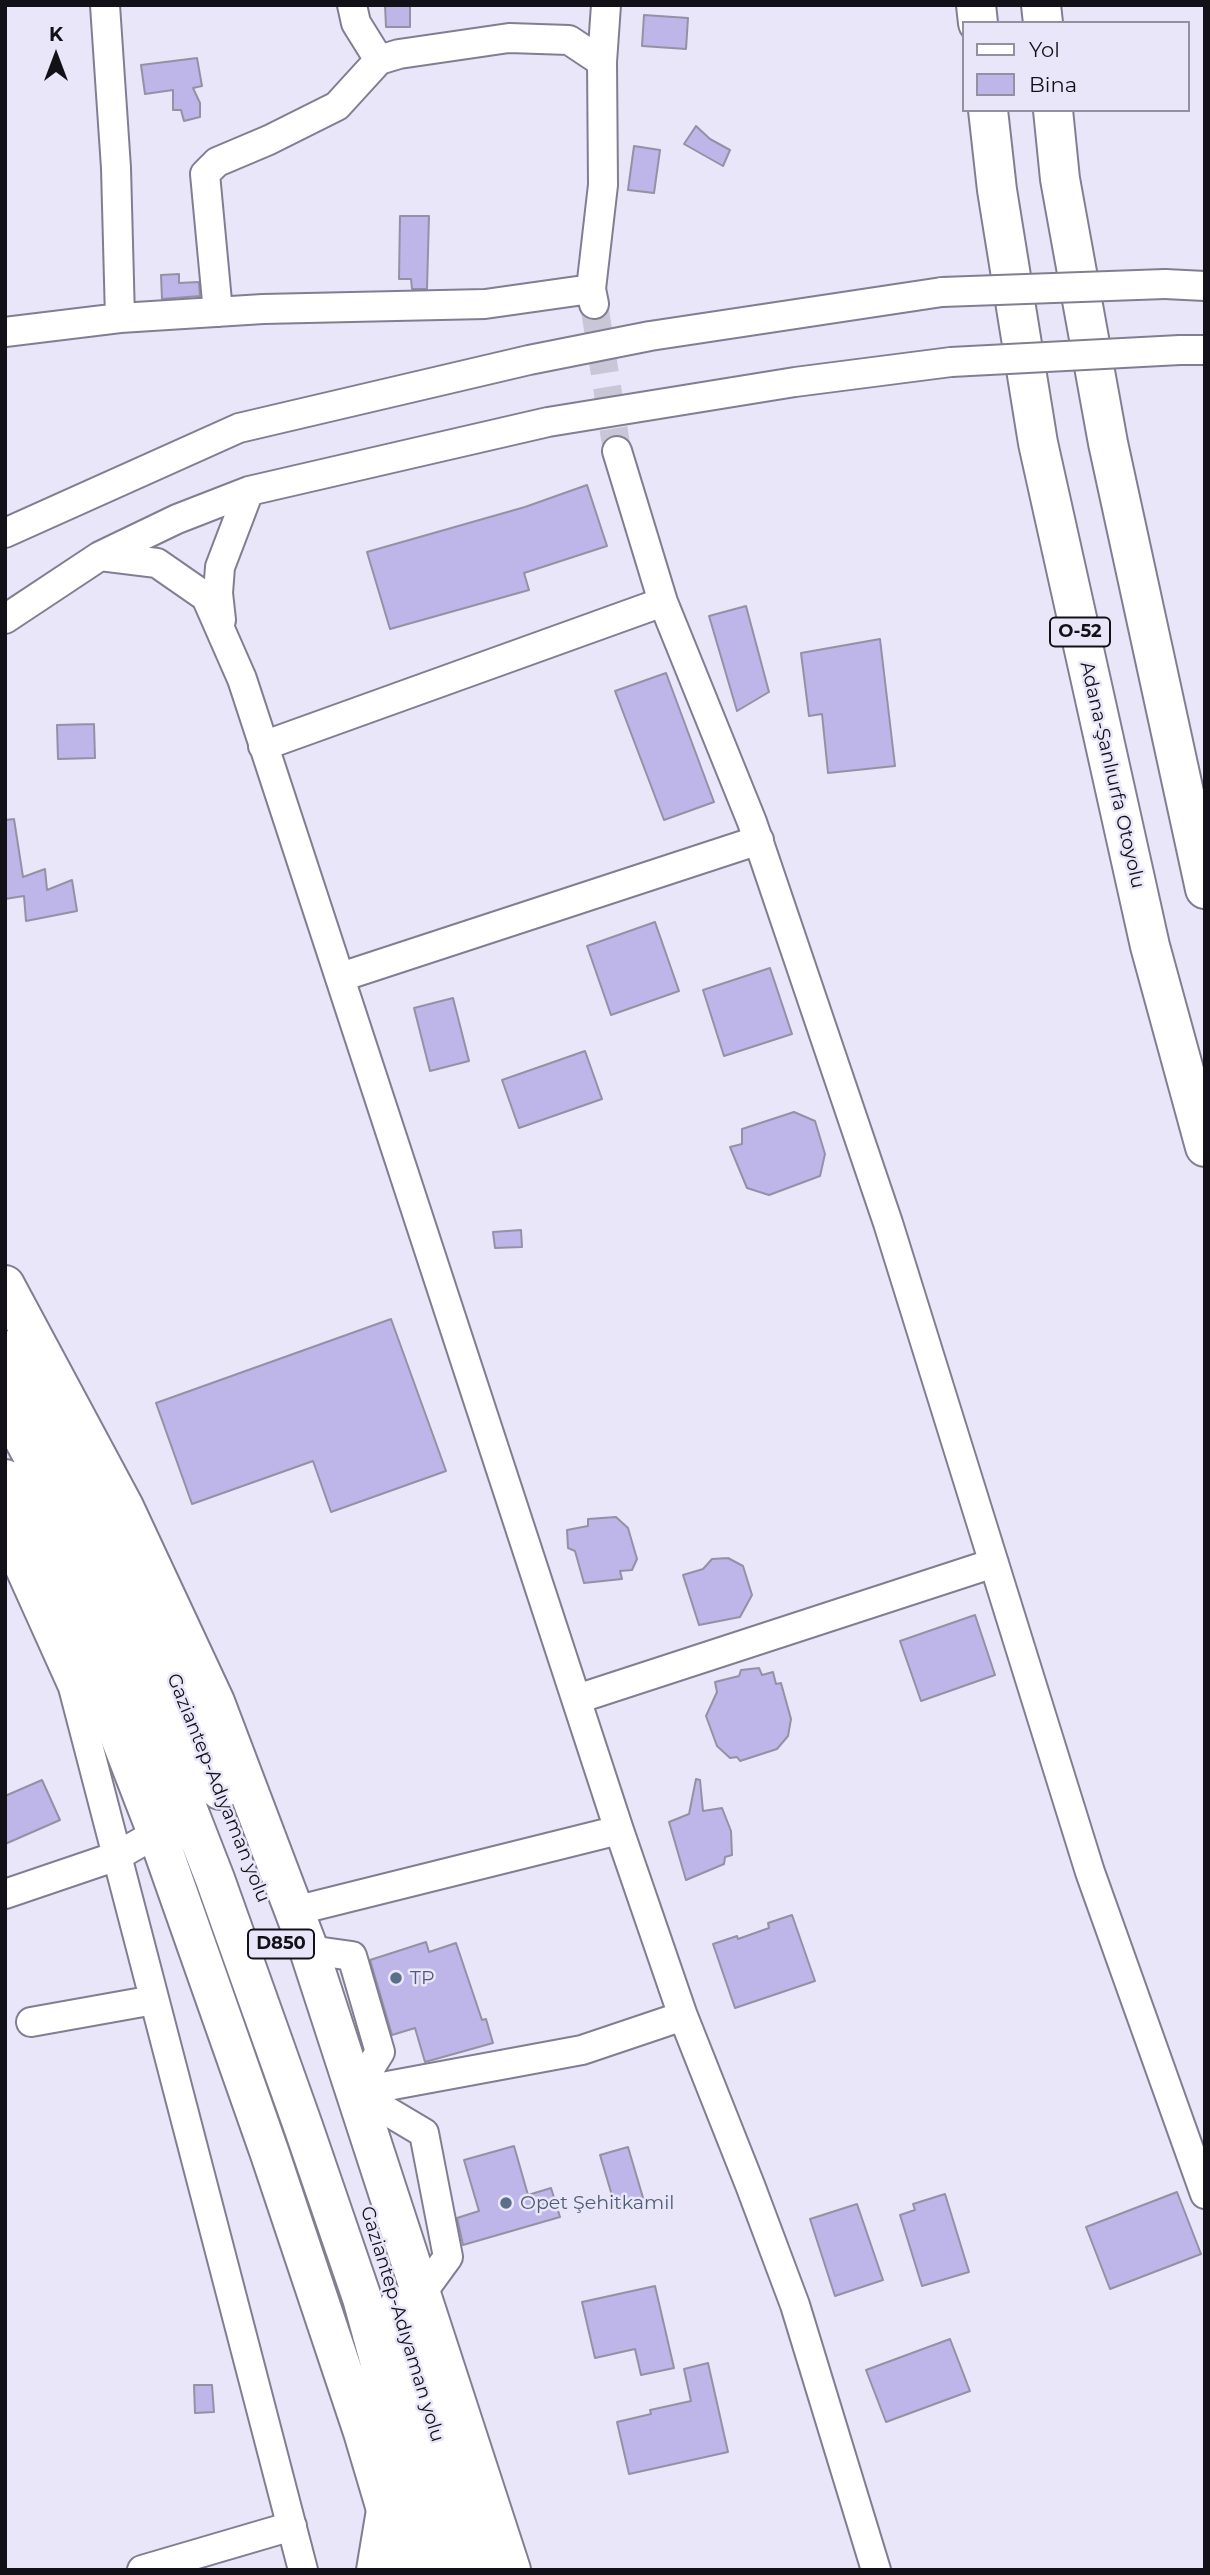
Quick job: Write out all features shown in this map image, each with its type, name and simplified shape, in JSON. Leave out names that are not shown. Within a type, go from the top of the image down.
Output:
[{"type":"highway","name":"Adana-Şanlıurfa Otoyolu","points":[[988,112],[997,190],[1038,443],[1150,946],[1205,1147]]},
{"type":"highway","points":[[1053,112],[1060,178],[1108,443],[1205,889]]},
{"type":"highway","points":[[5,1285],[124,1507],[215,1702],[309,1950],[511,2570]]},
{"type":"highway","name":"Gaziantep-Adıyaman yolu","points":[[5,1350],[83,1491],[182,1694],[279,1937],[394,2289],[474,2570]]},
{"type":"highway","name":"Gaziantep-Adıyaman yolu","points":[[5,1405],[67,1520],[155,1725],[215,1879],[362,2298],[437,2570]]},
{"type":"highway","points":[[5,1479],[61,1585],[157,1833],[270,2154],[404,2570]]},
{"type":"street","points":[[105,5],[116,168],[120,318]]},
{"type":"street","points":[[352,5],[356,23],[379,60]]},
{"type":"street","points":[[5,332],[120,318],[415,304],[485,304],[593,296],[603,185],[602,62],[606,5]]},
{"type":"street","points":[[218,312],[205,174],[217,162],[337,106],[379,60],[399,54],[509,38],[569,40],[602,62]]},
{"type":"street","points":[[5,533],[239,428],[529,360],[650,336],[942,292],[1165,284],[1205,286]]},
{"type":"street","points":[[5,619],[100,556],[177,519],[249,491],[548,422],[796,382],[951,362],[1192,350]]},
{"type":"street","points":[[617,451],[663,602],[759,840],[888,1223],[1090,1872],[1205,2194]]},
{"type":"street","points":[[222,630],[218,593],[220,568],[249,491]]},
{"type":"street","points":[[100,556],[158,563],[206,597],[242,679],[619,1830],[683,2016],[795,2305],[876,2570]]},
{"type":"street","points":[[263,746],[663,602]]},
{"type":"street","points":[[341,977],[759,840]]},
{"type":"street","points":[[5,1536],[73,1687],[303,2570]]},
{"type":"street","points":[[576,1699],[994,1563]]},
{"type":"street","points":[[294,1911],[619,1830]]},
{"type":"street","points":[[5,1894],[117,1856],[157,1833]]},
{"type":"street","points":[[31,2022],[154,2000]]},
{"type":"street","points":[[355,2092],[582,2050],[683,2016]]},
{"type":"street","points":[[355,2092],[424,2133],[448,2257],[421,2294]]},
{"type":"street","points":[[371,2570],[383,2498]]},
{"type":"street","points":[[142,2570],[292,2526]]},
{"type":"building","points":[[385,5],[410,5],[410,27],[386,27]]},
{"type":"building","points":[[644,15],[688,18],[686,49],[642,46]]},
{"type":"building","points":[[197,58],[202,86],[193,88],[200,103],[200,117],[184,121],[181,110],[173,110],[173,90],[145,94],[141,65]]},
{"type":"building","points":[[696,126],[710,139],[730,150],[723,166],[684,144]]},
{"type":"building","points":[[634,146],[660,150],[654,193],[628,190]]},
{"type":"building","points":[[400,216],[429,216],[427,289],[412,289],[411,279],[399,279]]},
{"type":"building","points":[[179,274],[179,283],[199,282],[200,296],[162,299],[161,275]]},
{"type":"building","points":[[587,485],[607,546],[524,573],[529,590],[390,629],[367,552],[525,507]]},
{"type":"building","points":[[746,606],[769,692],[737,711],[709,616]]},
{"type":"building","points":[[880,639],[895,766],[828,773],[822,714],[809,716],[801,653]]},
{"type":"building","points":[[666,673],[714,802],[664,820],[615,691]]},
{"type":"building","points":[[94,724],[95,758],[58,759],[57,725]]},
{"type":"building","points":[[14,819],[23,877],[45,869],[47,890],[72,880],[77,911],[26,921],[24,896],[5,899],[5,820]]},
{"type":"building","points":[[655,922],[679,991],[611,1015],[587,946]]},
{"type":"building","points":[[770,968],[792,1034],[724,1056],[703,990]]},
{"type":"building","points":[[453,998],[469,1061],[430,1071],[414,1008]]},
{"type":"building","points":[[585,1051],[602,1099],[519,1128],[502,1080]]},
{"type":"building","points":[[794,1112],[815,1121],[825,1154],[820,1176],[769,1195],[747,1188],[730,1147],[742,1144],[742,1129]]},
{"type":"building","points":[[521,1230],[522,1247],[495,1248],[493,1232]]},
{"type":"building","points":[[391,1319],[446,1471],[331,1512],[313,1461],[192,1504],[156,1403]]},
{"type":"building","points":[[616,1517],[628,1528],[637,1559],[632,1570],[620,1571],[622,1579],[584,1583],[575,1551],[568,1548],[567,1530],[588,1526],[588,1519]]},
{"type":"building","points":[[728,1558],[743,1566],[752,1595],[740,1617],[699,1625],[683,1575],[703,1569],[712,1559]]},
{"type":"building","points":[[975,1615],[995,1675],[921,1701],[900,1641]]},
{"type":"building","points":[[759,1668],[762,1675],[773,1672],[776,1684],[781,1683],[791,1719],[788,1736],[777,1749],[740,1761],[737,1757],[730,1758],[717,1746],[706,1716],[717,1692],[715,1682],[739,1676],[741,1670]]},
{"type":"building","points":[[696,1779],[700,1780],[703,1811],[722,1808],[731,1831],[732,1855],[725,1857],[724,1864],[686,1880],[669,1822],[689,1814]]},
{"type":"building","points":[[42,1780],[60,1820],[5,1844],[5,1796]]},
{"type":"building","points":[[792,1915],[815,1981],[735,2008],[713,1944],[769,1928],[768,1923]]},
{"type":"building","points":[[426,1942],[429,1952],[456,1943],[482,2020],[486,2019],[493,2043],[425,2062],[415,2028],[392,2035],[370,1960]]},
{"type":"building","points":[[514,2146],[528,2195],[551,2188],[560,2217],[463,2245],[457,2218],[479,2211],[464,2160]]},
{"type":"building","points":[[628,2147],[644,2201],[616,2209],[600,2155]]},
{"type":"building","points":[[1177,2192],[1201,2254],[1110,2289],[1086,2227]]},
{"type":"building","points":[[945,2194],[969,2272],[922,2286],[900,2215],[915,2210],[913,2204]]},
{"type":"building","points":[[857,2204],[883,2280],[835,2296],[810,2219]]},
{"type":"building","points":[[655,2286],[674,2368],[641,2375],[635,2349],[595,2358],[582,2302]]},
{"type":"building","points":[[950,2339],[970,2391],[886,2422],[866,2370]]},
{"type":"building","points":[[708,2363],[728,2452],[629,2474],[617,2422],[651,2414],[650,2410],[691,2401],[684,2369]]},
{"type":"building","points":[[194,2385],[212,2385],[214,2412],[195,2413]]},
{"type":"tunnel","points":[[594,304],[617,451]]},
{"type":"place","name":"TP","points":[[396,1978]]},
{"type":"place","name":"Opet Şehitkamil","points":[[506,2203]]}]
